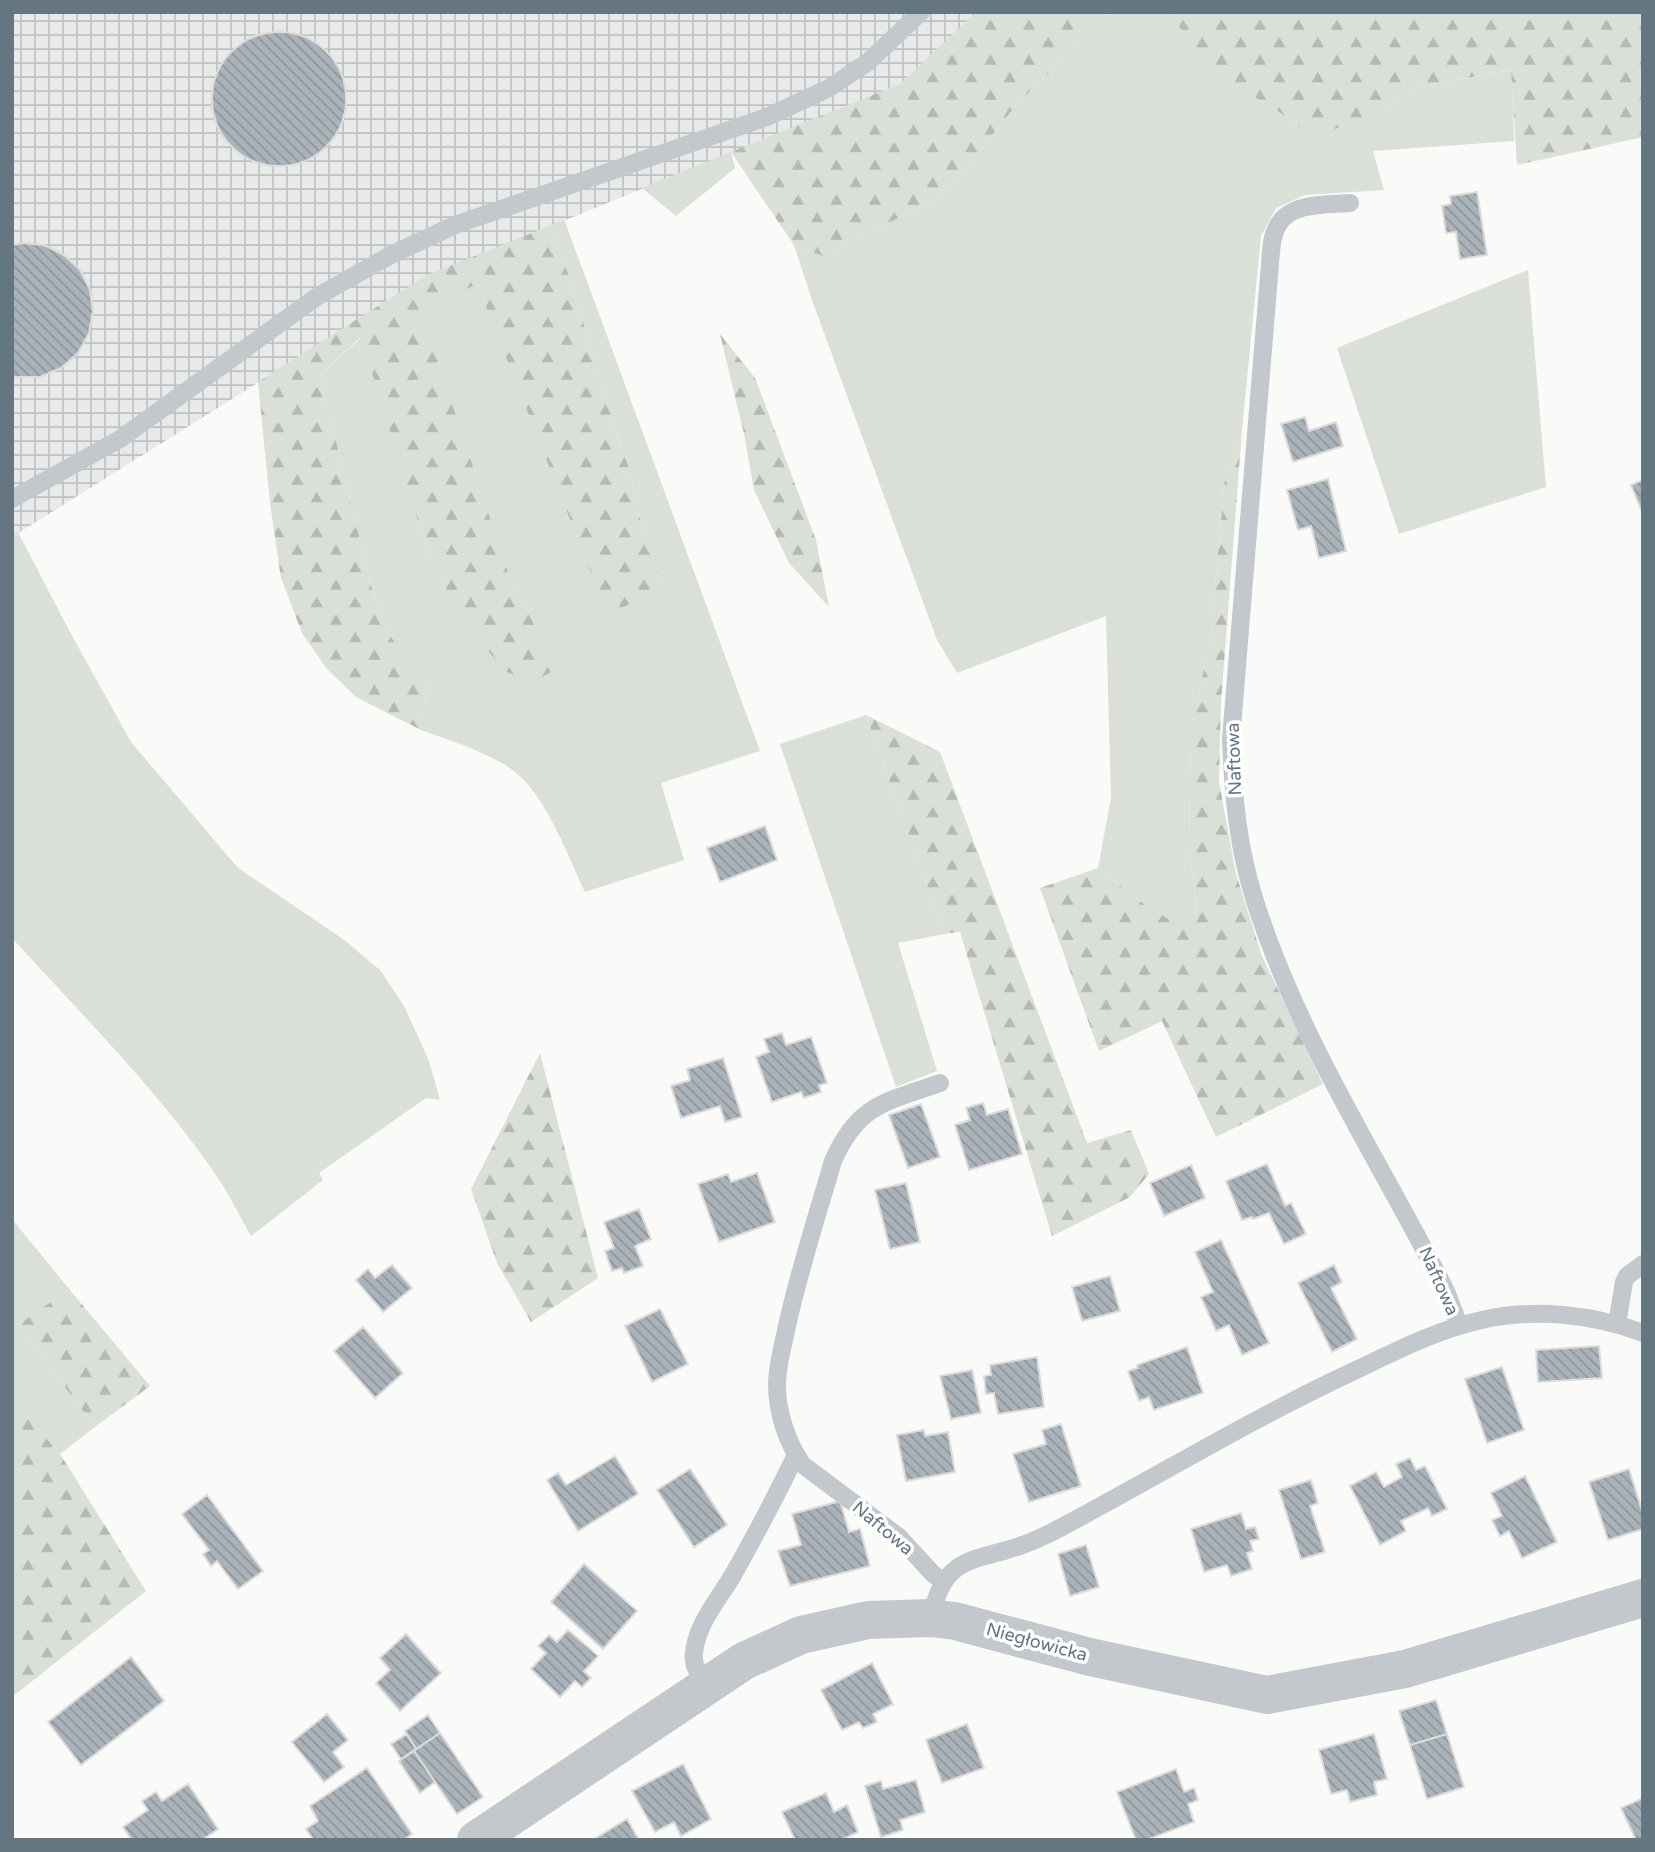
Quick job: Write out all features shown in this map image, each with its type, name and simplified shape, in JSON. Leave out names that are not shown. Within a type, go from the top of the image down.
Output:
[{"type":"street","name":"Niegłowicka","points":[[476,1840],[744,1661],[802,1635],[868,1620],[930,1618],[955,1621],[1090,1657],[1267,1695],[1405,1669],[1643,1598]]},
{"type":"lane","points":[[12,499],[121,439],[318,296],[391,255],[455,225],[767,117],[829,88],[869,62],[921,12]]},
{"type":"lane","name":"Naftowa","points":[[1350,203],[1297,209],[1281,221],[1274,234],[1231,739],[1235,808],[1251,888],[1280,970],[1316,1049],[1446,1291],[1459,1325]]},
{"type":"lane","name":"Naftowa","points":[[940,1083],[872,1108],[859,1118],[848,1132],[833,1161],[792,1302],[778,1367],[779,1408],[796,1455],[814,1473],[899,1536],[933,1574],[944,1582],[957,1568],[968,1562],[1010,1549],[1056,1530],[1314,1390],[1420,1340],[1459,1325],[1511,1315],[1537,1314],[1591,1318],[1643,1334]]},
{"type":"lane","points":[[1617,1324],[1624,1282],[1643,1264]]},
{"type":"lane","points":[[707,1686],[694,1666],[694,1653],[706,1616],[731,1578],[796,1455]]},
{"type":"lane","points":[[930,1618],[944,1582]]},
{"type":"shaded area","points":[[12,12],[977,12],[900,84],[428,276],[12,537]]},
{"type":"green space","points":[[976,12],[1112,12],[1016,105],[944,196],[855,239],[825,257],[794,245],[731,152],[900,84]]},
{"type":"green space","points":[[1112,12],[1169,13],[1216,74],[1298,126],[1376,114],[1417,87],[1512,70],[1514,141],[1373,151],[1384,190],[1305,195],[1276,208],[1261,236],[1242,430],[1225,477],[1210,640],[1191,730],[1189,844],[1197,916],[1170,920],[1141,902],[1098,868],[1111,798],[1106,616],[957,673],[937,640],[794,245],[825,257],[855,239],[944,196],[1016,105]]},
{"type":"green space","points":[[1168,12],[1643,12],[1643,137],[1517,165],[1511,70],[1417,87],[1376,114],[1327,132],[1298,126],[1275,109],[1215,74]]},
{"type":"green space","points":[[731,152],[735,168],[676,216],[642,188]]},
{"type":"green space","points":[[564,219],[760,751],[661,783],[684,860],[585,892],[550,817],[523,779],[489,756],[421,730],[428,679],[402,656],[386,628],[373,593],[320,375],[362,337],[422,535],[445,589],[541,638],[508,572],[420,311],[477,283],[607,612],[665,591],[639,515],[631,474],[570,278],[549,226]]},
{"type":"green space","points":[[549,226],[570,278],[631,474],[639,515],[665,591],[607,613],[477,284],[421,311],[508,572],[541,638],[551,672],[533,682],[507,672],[474,636],[445,589],[422,535],[361,337],[320,375],[373,593],[386,628],[402,655],[428,679],[421,730],[356,697],[327,669],[302,633],[281,578],[270,503],[258,382],[427,275]]},
{"type":"green space","points":[[1528,270],[1546,487],[1399,534],[1337,348]]},
{"type":"green space","points":[[720,334],[755,378],[816,540],[829,607],[789,563],[754,490],[744,434]]},
{"type":"green space","points":[[1242,430],[1221,702],[1219,782],[1236,874],[1262,956],[1323,1084],[1216,1137],[1162,1021],[1099,1051],[1040,888],[1098,868],[1141,902],[1170,920],[1197,915],[1189,844],[1191,730],[1210,640],[1225,477]]},
{"type":"green space","points":[[18,532],[131,742],[238,868],[343,939],[381,971],[405,1008],[429,1061],[440,1100],[426,1098],[319,1173],[323,1180],[251,1236],[219,1180],[167,1110],[12,938],[12,535]]},
{"type":"green space","points":[[866,715],[944,934],[898,943],[937,1071],[896,1087],[780,744]]},
{"type":"green space","points":[[866,715],[940,752],[1087,1143],[1131,1130],[1149,1174],[1130,1197],[1052,1236],[960,932],[944,934]]},
{"type":"green space","points":[[540,1053],[598,1278],[531,1322],[497,1263],[471,1189]]},
{"type":"green space","points":[[12,1219],[69,1289],[18,1325],[95,1427],[60,1454],[12,1399]]},
{"type":"green space","points":[[69,1289],[150,1386],[95,1427],[18,1325]]},
{"type":"green space","points":[[12,1399],[60,1454],[146,1591],[12,1697]]},
{"type":"building","points":[[279,32],[305,37],[327,51],[341,73],[346,99],[341,125],[327,147],[305,161],[279,166],[253,161],[231,147],[217,125],[212,99],[217,73],[231,51],[253,37]]},
{"type":"building","points":[[1477,192],[1487,255],[1460,259],[1456,232],[1446,233],[1442,206],[1451,204],[1450,196]]},
{"type":"building","points":[[12,245],[44,245],[64,255],[80,270],[90,290],[93,311],[89,333],[78,353],[61,368],[40,377],[12,377]]},
{"type":"building","points":[[1305,417],[1309,431],[1336,422],[1343,446],[1293,462],[1281,424]]},
{"type":"building","points":[[1328,479],[1346,551],[1319,558],[1311,526],[1298,530],[1287,490]]},
{"type":"building","points":[[1643,480],[1643,514],[1631,485]]},
{"type":"building","points":[[765,826],[777,860],[720,882],[707,848]]},
{"type":"building","points":[[782,1033],[786,1045],[811,1037],[827,1083],[819,1085],[821,1092],[804,1098],[801,1092],[772,1102],[756,1057],[769,1052],[764,1039]]},
{"type":"building","points":[[723,1058],[742,1117],[725,1122],[720,1106],[681,1118],[671,1086],[690,1080],[687,1069]]},
{"type":"building","points":[[983,1103],[987,1115],[1008,1109],[1022,1154],[969,1170],[955,1125],[970,1120],[966,1108]]},
{"type":"building","points":[[921,1104],[940,1157],[908,1168],[889,1115]]},
{"type":"building","points":[[1267,1164],[1285,1206],[1291,1203],[1306,1234],[1284,1244],[1269,1213],[1242,1220],[1226,1181]]},
{"type":"building","points":[[1191,1165],[1205,1198],[1164,1216],[1150,1183]]},
{"type":"building","points":[[757,1173],[775,1222],[719,1242],[698,1184],[728,1174],[731,1182]]},
{"type":"building","points":[[906,1183],[920,1242],[890,1249],[875,1190]]},
{"type":"building","points":[[639,1209],[651,1239],[635,1246],[643,1266],[624,1273],[622,1268],[612,1271],[605,1251],[614,1248],[604,1222]]},
{"type":"building","points":[[1221,1240],[1269,1343],[1242,1355],[1229,1325],[1216,1331],[1201,1297],[1213,1292],[1195,1252]]},
{"type":"building","points":[[392,1265],[412,1288],[383,1312],[356,1280],[368,1269],[375,1278]]},
{"type":"building","points":[[1334,1265],[1342,1282],[1331,1288],[1357,1339],[1332,1352],[1298,1283]]},
{"type":"building","points":[[1110,1276],[1120,1311],[1082,1321],[1072,1287]]},
{"type":"building","points":[[660,1309],[688,1364],[652,1382],[625,1326]]},
{"type":"building","points":[[363,1327],[403,1373],[375,1398],[334,1351]]},
{"type":"building","points":[[1599,1346],[1602,1378],[1538,1382],[1536,1350]]},
{"type":"building","points":[[1187,1347],[1203,1393],[1154,1410],[1149,1397],[1139,1401],[1128,1371],[1138,1368],[1137,1365]]},
{"type":"building","points":[[1037,1357],[1044,1407],[998,1414],[994,1393],[986,1394],[984,1376],[991,1375],[990,1365]]},
{"type":"building","points":[[1502,1367],[1524,1430],[1487,1443],[1465,1379]]},
{"type":"building","points":[[972,1370],[981,1413],[951,1419],[940,1376]]},
{"type":"building","points":[[1061,1424],[1081,1486],[1029,1502],[1013,1454],[1046,1444],[1042,1430]]},
{"type":"building","points":[[924,1430],[925,1436],[948,1432],[955,1472],[906,1481],[897,1435]]},
{"type":"building","points":[[615,1456],[638,1494],[578,1531],[547,1480],[558,1473],[566,1485]]},
{"type":"building","points":[[1410,1458],[1416,1470],[1425,1466],[1447,1509],[1432,1516],[1428,1508],[1401,1521],[1406,1531],[1380,1545],[1350,1486],[1376,1472],[1384,1487],[1402,1477],[1396,1464]]},
{"type":"building","points":[[690,1469],[727,1525],[694,1547],[657,1490]]},
{"type":"building","points":[[1629,1469],[1643,1514],[1643,1529],[1608,1540],[1589,1482]]},
{"type":"building","points":[[1525,1476],[1557,1542],[1522,1558],[1509,1531],[1500,1536],[1492,1520],[1502,1516],[1491,1493]]},
{"type":"building","points":[[1311,1480],[1318,1503],[1310,1506],[1325,1552],[1301,1559],[1279,1490]]},
{"type":"building","points":[[207,1495],[263,1571],[238,1589],[217,1561],[211,1566],[203,1554],[209,1550],[182,1514]]},
{"type":"building","points":[[840,1501],[849,1532],[860,1529],[870,1566],[790,1586],[778,1551],[801,1545],[792,1514]]},
{"type":"building","points":[[1241,1513],[1246,1529],[1255,1527],[1259,1539],[1250,1541],[1253,1551],[1247,1553],[1252,1569],[1231,1576],[1227,1565],[1204,1572],[1191,1529]]},
{"type":"building","points":[[1086,1545],[1099,1587],[1070,1596],[1058,1554]]},
{"type":"building","points":[[584,1564],[637,1611],[603,1649],[551,1602]]},
{"type":"building","points":[[568,1630],[598,1656],[584,1671],[591,1678],[582,1687],[575,1681],[560,1697],[531,1669],[546,1653],[538,1646],[549,1635],[557,1642]]},
{"type":"building","points":[[406,1634],[441,1673],[400,1711],[376,1683],[390,1670],[380,1658]]},
{"type":"building","points":[[131,1657],[164,1701],[81,1765],[48,1722]]},
{"type":"building","points":[[872,1663],[893,1704],[873,1714],[877,1722],[863,1728],[859,1722],[842,1730],[821,1690]]},
{"type":"building","points":[[1436,1700],[1447,1734],[1410,1745],[1399,1711]]},
{"type":"building","points":[[327,1714],[348,1740],[333,1752],[344,1767],[324,1782],[292,1742]]},
{"type":"building","points":[[428,1715],[440,1733],[416,1749],[405,1731]]},
{"type":"building","points":[[967,1724],[984,1768],[942,1783],[926,1740]]},
{"type":"building","points":[[440,1733],[483,1797],[457,1814],[414,1751]]},
{"type":"building","points":[[407,1734],[416,1749],[401,1759],[391,1744]]},
{"type":"building","points":[[1374,1734],[1387,1779],[1374,1782],[1377,1795],[1350,1802],[1347,1790],[1331,1794],[1319,1750]]},
{"type":"building","points":[[1447,1734],[1464,1787],[1427,1799],[1410,1745]]},
{"type":"building","points":[[414,1751],[435,1782],[420,1793],[399,1761]]},
{"type":"building","points":[[683,1764],[711,1819],[681,1836],[674,1822],[655,1832],[632,1791]]},
{"type":"building","points":[[367,1768],[412,1834],[403,1840],[314,1840],[306,1829],[318,1821],[310,1806]]},
{"type":"building","points":[[1176,1769],[1184,1792],[1194,1788],[1198,1800],[1188,1804],[1194,1822],[1146,1840],[1136,1840],[1117,1792]]},
{"type":"building","points":[[916,1780],[925,1812],[900,1820],[903,1830],[881,1837],[865,1786],[881,1781],[883,1789]]},
{"type":"building","points":[[188,1784],[218,1829],[202,1840],[132,1840],[123,1827],[148,1810],[142,1801],[156,1792],[162,1801]]},
{"type":"building","points":[[826,1793],[834,1812],[847,1805],[858,1832],[841,1840],[795,1840],[782,1812]]},
{"type":"building","points":[[1643,1798],[1643,1840],[1636,1840],[1621,1808]]},
{"type":"building","points":[[627,1819],[639,1840],[593,1840]]}]
